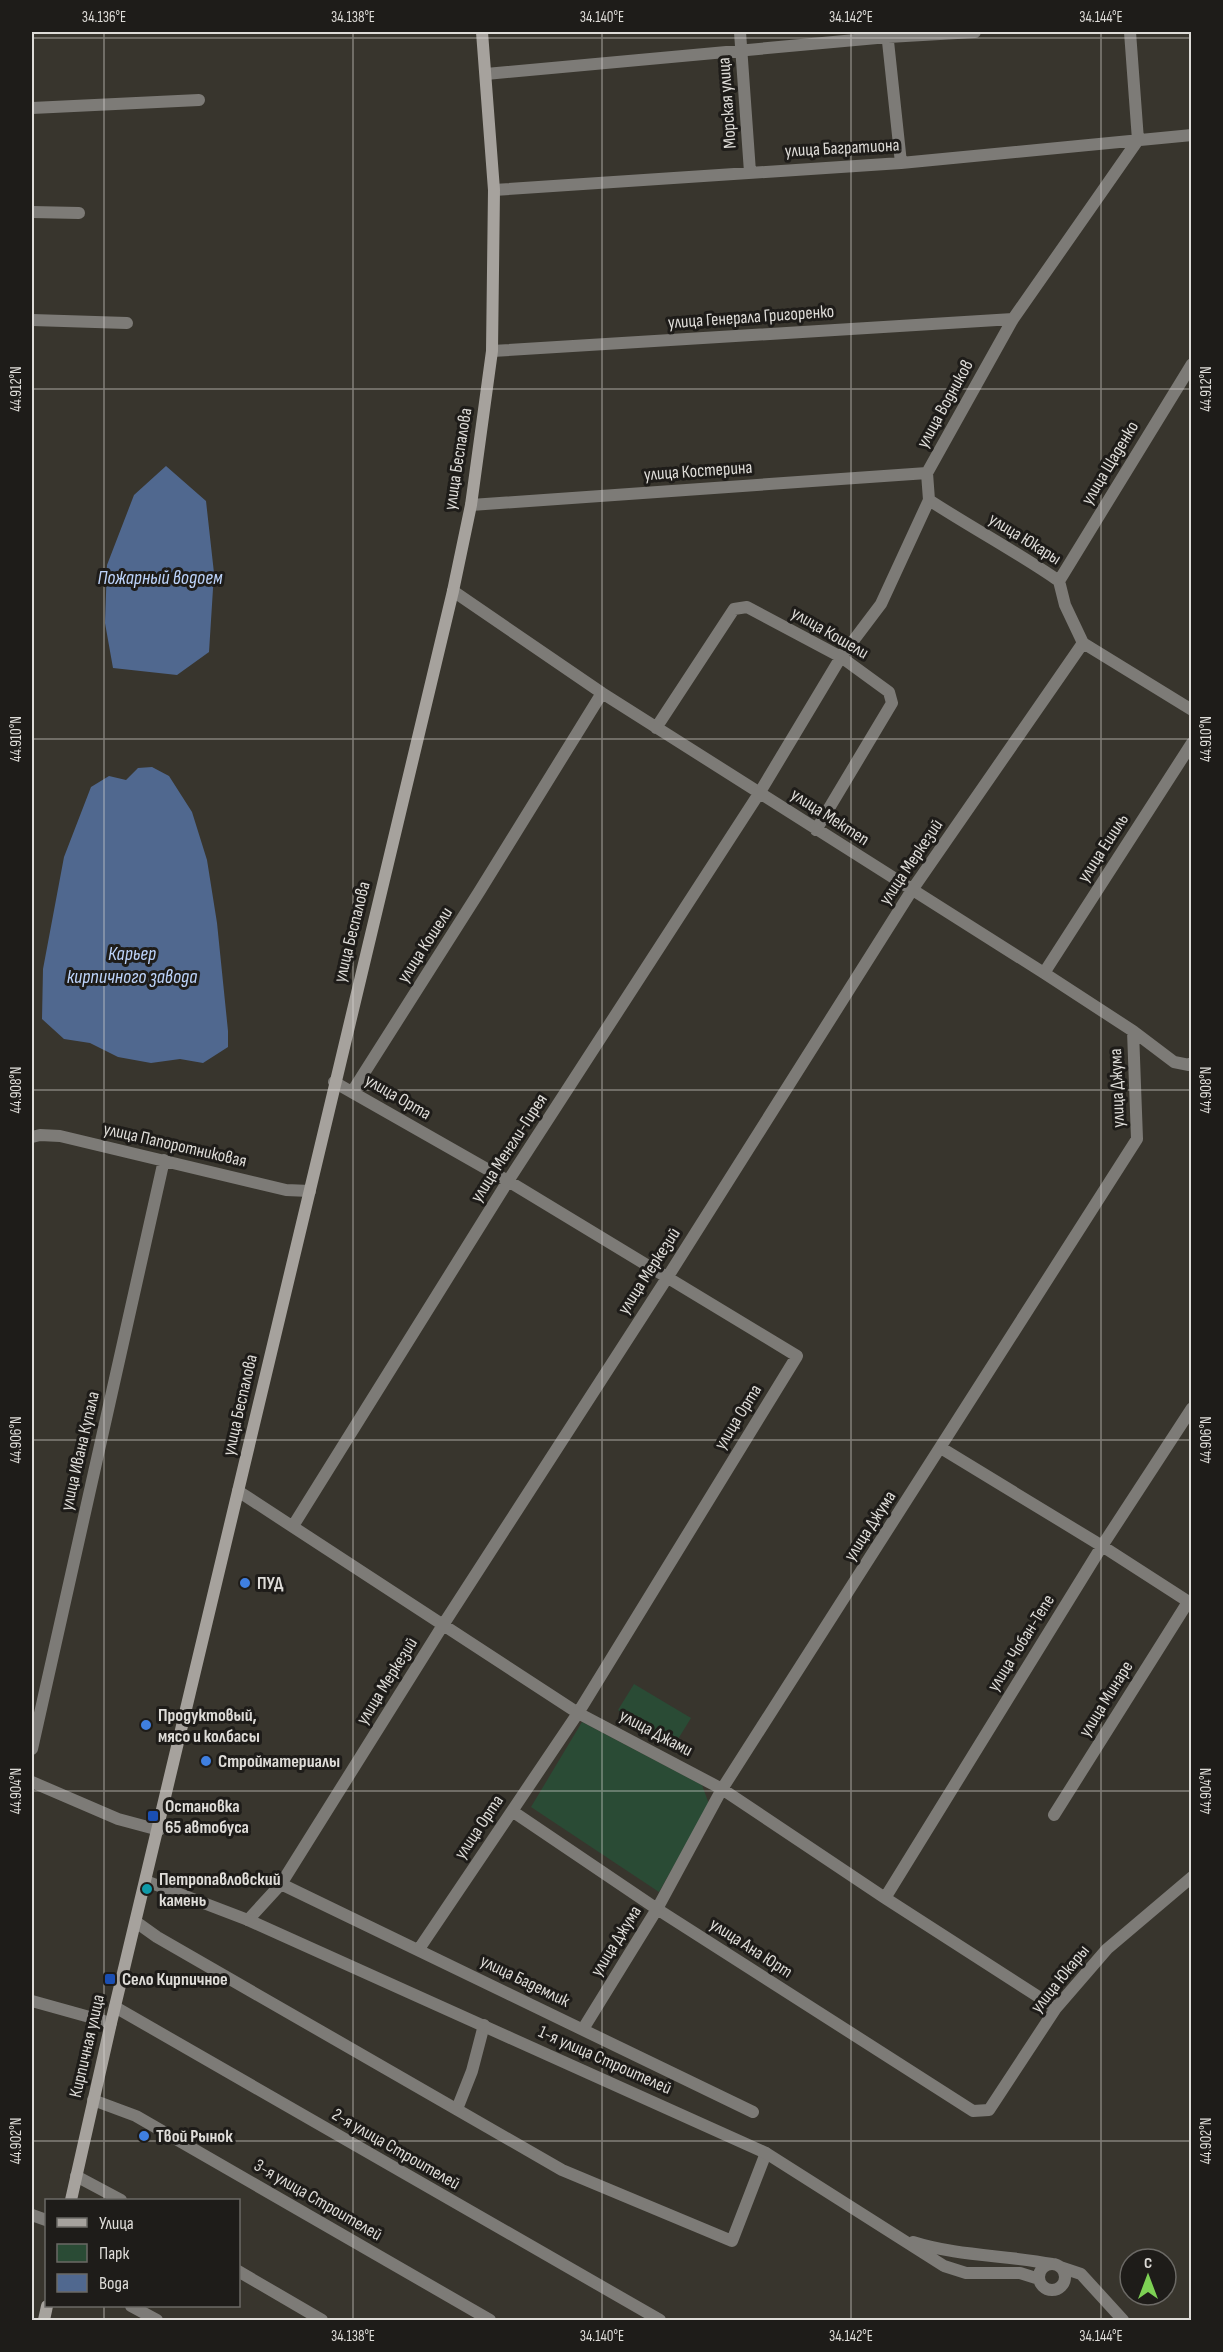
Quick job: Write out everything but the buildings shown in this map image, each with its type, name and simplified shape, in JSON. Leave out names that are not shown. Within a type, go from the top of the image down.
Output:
[{"type":"main road","name":"улица Беспалова","points":[[159,1830],[334,1082],[453,591],[471,505],[492,351],[494,190],[482,32]]},
{"type":"main road","name":"Кирпичная улица","points":[[71,2199],[111,2023],[159,1830]]},
{"type":"street","name":"Морская улица","points":[[740,32],[750,172]]},
{"type":"street","points":[[486,74],[742,52],[888,34],[975,32]]},
{"type":"street","points":[[1130,32],[1138,140]]},
{"type":"street","points":[[888,34],[901,163]]},
{"type":"street","points":[[32,108],[199,100]]},
{"type":"street","name":"улица Багратиона","points":[[494,190],[901,163],[1191,135]]},
{"type":"street","name":"улица Водников","points":[[760,792],[841,657],[881,604],[929,500],[927,473],[1013,319],[1138,140]]},
{"type":"street","points":[[32,212],[79,213]]},
{"type":"street","name":"улица Генерала Григоренко","points":[[492,351],[1013,319]]},
{"type":"street","points":[[32,320],[126,323]]},
{"type":"street","name":"улица Щаденко","points":[[1059,582],[1191,364]]},
{"type":"street","name":"улица Костерина","points":[[471,505],[927,473]]},
{"type":"street","name":"улица Юкары","points":[[929,500],[975,530],[1029,560],[1059,582],[1065,605],[1083,643]]},
{"type":"street","name":"улица Мектеп","points":[[453,591],[602,693],[1044,973],[1133,1031],[1174,1062],[1189,1065],[1191,1063]]},
{"type":"street","name":"улица Кошели","points":[[656,728],[734,609],[747,607],[841,657],[889,692],[892,703],[816,830]]},
{"type":"street","points":[[1083,643],[1191,710]]},
{"type":"street","name":"улица Меркезий","points":[[248,1920],[281,1884],[443,1624],[667,1278],[912,890],[1083,643]]},
{"type":"street","name":"улица Кошели","points":[[352,1092],[602,693]]},
{"type":"street","name":"улица Ешиль","points":[[1044,973],[1191,742]]},
{"type":"street","name":"улица Менгли-Гирея","points":[[293,1526],[508,1180],[760,792]]},
{"type":"street","name":"улица Джума","points":[[582,2029],[657,1909],[722,1789],[1137,1139],[1133,1031]]},
{"type":"street","name":"улица Орта","points":[[334,1082],[508,1180],[797,1356],[578,1713],[419,1949]]},
{"type":"street","name":"улица Папоротниковая","points":[[32,1137],[60,1136],[286,1190],[310,1191]]},
{"type":"street","name":"улица Ивана Купала","points":[[32,1749],[164,1160]]},
{"type":"street","name":"улица Чобан-Тепе","points":[[885,1898],[1102,1546],[1191,1408]]},
{"type":"street","points":[[941,1448],[1102,1546],[1190,1603]]},
{"type":"street","name":"улица Джами","points":[[238,1491],[578,1713],[722,1789],[1056,2008]]},
{"type":"street","name":"улица Минаре","points":[[1054,1815],[1190,1603]]},
{"type":"street","points":[[32,1782],[118,1819],[159,1830]]},
{"type":"street","name":"улица Ана Юрт","points":[[512,1811],[657,1909],[973,2111]]},
{"type":"street","name":"улица Юкары","points":[[973,2111],[989,2110],[1056,2008],[1107,1948],[1191,1877]]},
{"type":"street","name":"1-я улица Строителей","points":[[146,1881],[248,1920],[346,1966],[484,2025],[766,2152],[945,2266],[966,2273],[1020,2273],[1039,2279]]},
{"type":"street","name":"улица Бадемлик","points":[[281,1884],[753,2112]]},
{"type":"street","points":[[136,1922],[157,1937],[562,2170],[732,2241],[766,2152]]},
{"type":"street","points":[[32,2001],[111,2023]]},
{"type":"street","name":"2-я улица Строителей","points":[[115,2007],[660,2320]]},
{"type":"street","points":[[457,2109],[472,2071],[484,2025]]},
{"type":"street","name":"3-я улица Строителей","points":[[93,2100],[136,2116],[490,2320]]},
{"type":"street","points":[[76,2176],[119,2199]]},
{"type":"street","points":[[884,2228],[910,2241],[935,2249],[1022,2258],[1056,2265],[1081,2274],[1123,2320]]},
{"type":"street","points":[[1056,2265],[1041,2271],[1039,2279],[1047,2290],[1059,2288],[1081,2274]]},
{"type":"street","points":[[1056,2265],[1065,2278],[1059,2288]]},
{"type":"street","points":[[240,2272],[322,2320]]},
{"type":"street","points":[[133,2307],[157,2320]]},
{"type":"green space","points":[[634,1684],[691,1718],[675,1744],[618,1710]]},
{"type":"green space","points":[[582,1722],[702,1785],[709,1804],[659,1892],[531,1807]]},
{"type":"water","name":"Пожарный водоем","points":[[166,466],[206,501],[214,573],[209,652],[177,675],[113,668],[105,623],[107,565],[134,495]]},
{"type":"water","name":"Карьер кирпичного завода","points":[[152,767],[169,776],[192,812],[207,860],[217,923],[228,1047],[203,1063],[180,1059],[151,1063],[118,1057],[90,1043],[64,1039],[42,1019],[43,969],[64,857],[91,787],[109,776],[126,780],[138,768]]},
{"type":"place","name":"ПУД","points":[[245,1583]]},
{"type":"place","name":"Продуктовый, мясо и колбасы","points":[[146,1725]]},
{"type":"place","name":"Стройматериалы","points":[[206,1761]]},
{"type":"place","name":"Остановка 65 автобуса","points":[[153,1816]]},
{"type":"place","name":"Петропавловский камень","points":[[147,1889]]},
{"type":"place","name":"Село Кирпичное","points":[[110,1979]]},
{"type":"place","name":"Твой Рынок","points":[[144,2136]]}]
